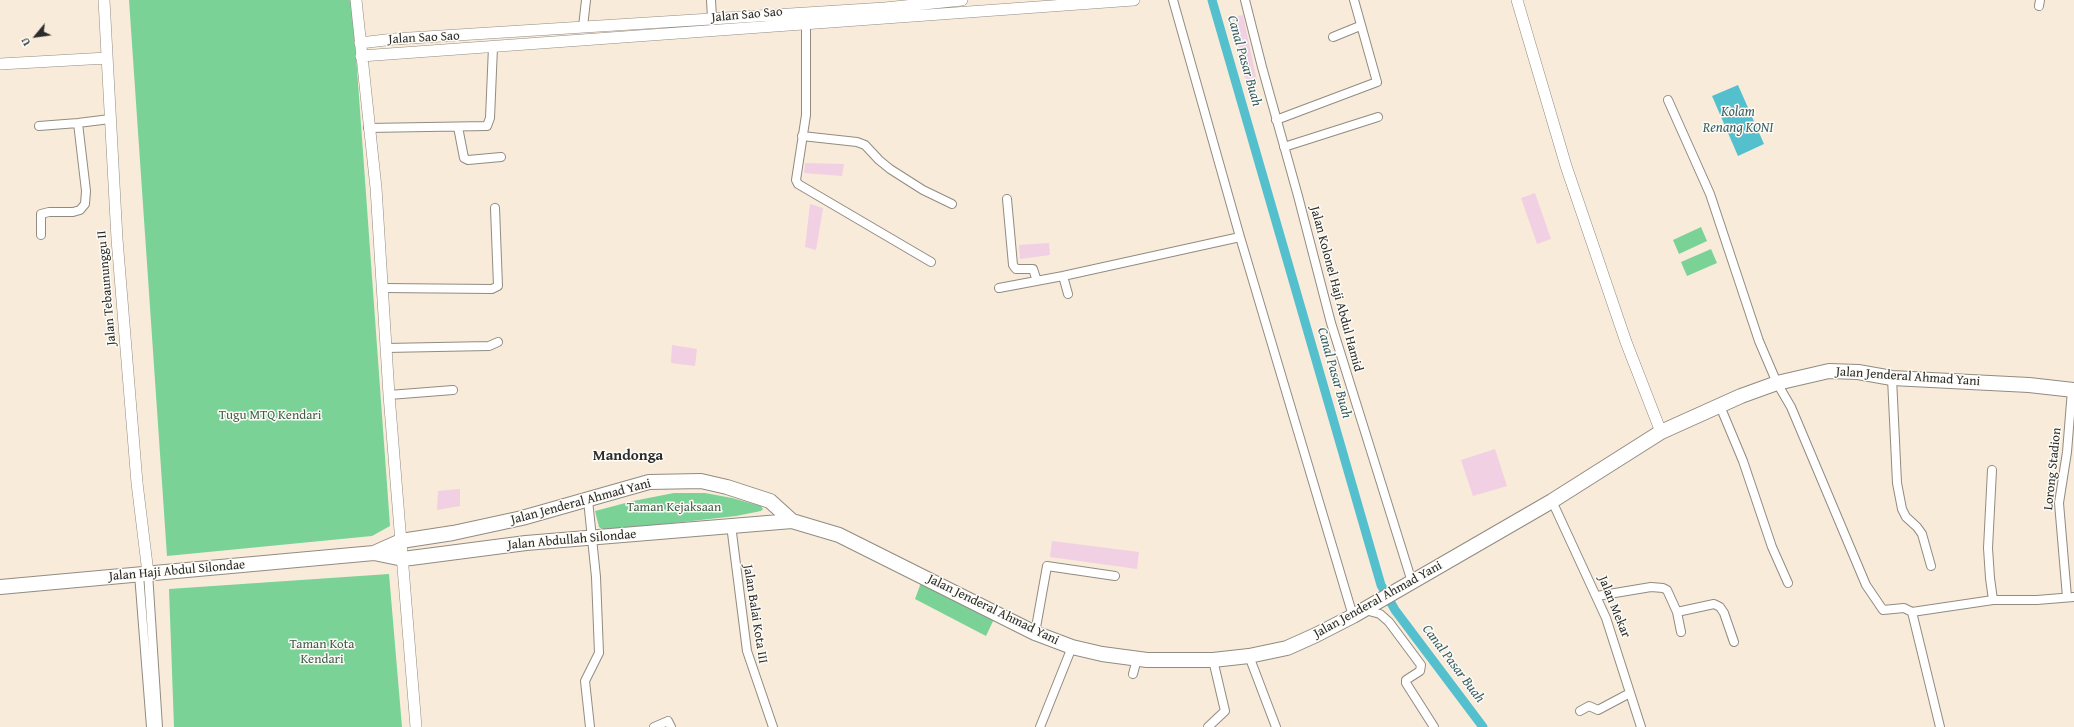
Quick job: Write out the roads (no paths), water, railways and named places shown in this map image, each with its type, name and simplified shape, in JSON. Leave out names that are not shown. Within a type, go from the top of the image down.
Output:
[{"type":"highway","name":"Jalan Jenderal Ahmad Yani","points":[[374,553],[401,541],[452,533],[495,524],[588,500],[648,482],[701,481],[727,487],[770,501],[792,521],[839,535],[1035,633],[1072,647],[1102,654],[1157,661],[1213,660],[1249,656],[1287,648],[1364,610],[1552,501],[1661,432],[1777,383],[1829,371],[1858,372],[1892,378],[2029,385],[2073,390]]},
{"type":"highway","points":[[764,524],[770,501]]},
{"type":"highway","name":"Jalan Abdullah Silondae","points":[[354,556],[374,553],[403,559],[526,543],[792,521]]},
{"type":"highway","name":"Jalan Haji Abdul Silondae","points":[[0,587],[310,558],[354,556]]},
{"type":"street","name":"Jalan Tebaununggu II","points":[[104,0],[117,239],[143,574]]},
{"type":"street","points":[[356,0],[368,128],[376,188],[389,395],[416,727]]},
{"type":"street","points":[[583,27],[586,0]]},
{"type":"street","points":[[712,0],[712,18]]},
{"type":"street","name":"Jalan Sao Sao","points":[[360,44],[394,39],[885,8],[962,0]]},
{"type":"street","name":"Jalan Sao Sao","points":[[361,56],[1134,0]]},
{"type":"street","points":[[1173,0],[1240,237],[1364,610],[1380,614],[1389,622],[1421,665],[1420,671],[1406,680],[1406,683],[1434,727]]},
{"type":"street","name":"Jalan Kolonel Haji Abdul Hamid","points":[[1245,0],[1331,323],[1406,585]]},
{"type":"street","points":[[1276,120],[1376,84],[1377,80],[1360,26],[1354,0]]},
{"type":"street","points":[[1517,0],[1566,166],[1626,342],[1661,432]]},
{"type":"street","points":[[806,24],[806,115],[796,175],[798,184],[931,262]]},
{"type":"street","points":[[1333,36],[1360,26]]},
{"type":"street","points":[[368,128],[486,126],[489,124],[493,47]]},
{"type":"street","points":[[0,64],[107,58]]},
{"type":"street","points":[[1668,100],[1710,194],[1760,341],[1777,383],[1791,407],[1866,585],[1879,607],[1883,610],[1889,611],[1904,608],[1912,612],[1994,600],[2071,597]]},
{"type":"street","points":[[1284,147],[1378,116]]},
{"type":"street","points":[[39,126],[110,119]]},
{"type":"street","points":[[41,235],[41,214],[49,212],[73,212],[80,210],[85,204],[86,191],[78,123]]},
{"type":"street","points":[[458,127],[464,158],[468,160],[501,157]]},
{"type":"street","points":[[802,136],[858,142],[865,145],[878,160],[890,169],[923,190],[952,204]]},
{"type":"street","points":[[1007,199],[1013,266],[1016,269],[1033,269],[1037,281]]},
{"type":"street","points":[[383,288],[492,289],[498,286],[495,208]]},
{"type":"street","points":[[999,288],[1064,276],[1240,237]]},
{"type":"street","points":[[1064,276],[1068,294]]},
{"type":"street","points":[[386,348],[489,346],[498,342]]},
{"type":"street","points":[[1892,378],[1897,483],[1902,509],[1906,517],[1918,527],[1922,534],[1931,566]]},
{"type":"street","points":[[389,395],[453,390]]},
{"type":"street","name":"Lorong Stadion","points":[[2071,597],[2059,503],[2067,452],[2073,390]]},
{"type":"street","points":[[1720,406],[1743,461],[1772,547],[1788,583]]},
{"type":"street","points":[[1992,470],[1988,548],[1990,578],[1994,600]]},
{"type":"street","points":[[588,500],[596,577],[599,653],[585,681],[590,727]]},
{"type":"street","name":"Jalan Mekar","points":[[1552,501],[1597,596],[1614,638],[1641,727]]},
{"type":"street","name":"Jalan Balai Kota III","points":[[731,525],[747,651],[773,727]]},
{"type":"street","points":[[1035,633],[1047,566],[1115,576]]},
{"type":"street","points":[[143,574],[151,727]]},
{"type":"street","points":[[143,574],[158,727]]},
{"type":"street","points":[[1597,596],[1651,587],[1663,588],[1667,590],[1677,612],[1681,632]]},
{"type":"street","points":[[1677,612],[1714,604],[1720,607],[1734,642]]},
{"type":"street","points":[[1912,612],[1940,727]]},
{"type":"street","points":[[1040,727],[1072,647]]},
{"type":"street","points":[[1249,656],[1276,727]]},
{"type":"street","points":[[1133,674],[1137,659]]},
{"type":"street","points":[[1208,727],[1225,711],[1213,660]]},
{"type":"street","points":[[1580,711],[1589,706],[1598,710],[1630,693]]},
{"type":"street","points":[[654,727],[668,721],[671,727]]},
{"type":"water","name":"Kolam Renang KONI","points":[[1738,85],[1764,144],[1738,156],[1712,96]]},
{"type":"waterway","name":"Canal Pasar Buah","points":[[1212,0],[1381,585],[1395,610],[1483,727]]},
{"type":"district","name":"Mandonga","points":[[628,456]]},
{"type":"park label","name":"Tugu MTQ Kendari","points":[[270,416]]},
{"type":"park label","name":"Taman Kejaksaan","points":[[674,508]]},
{"type":"park label","name":"Taman Kota Kendari","points":[[322,652]]}]
